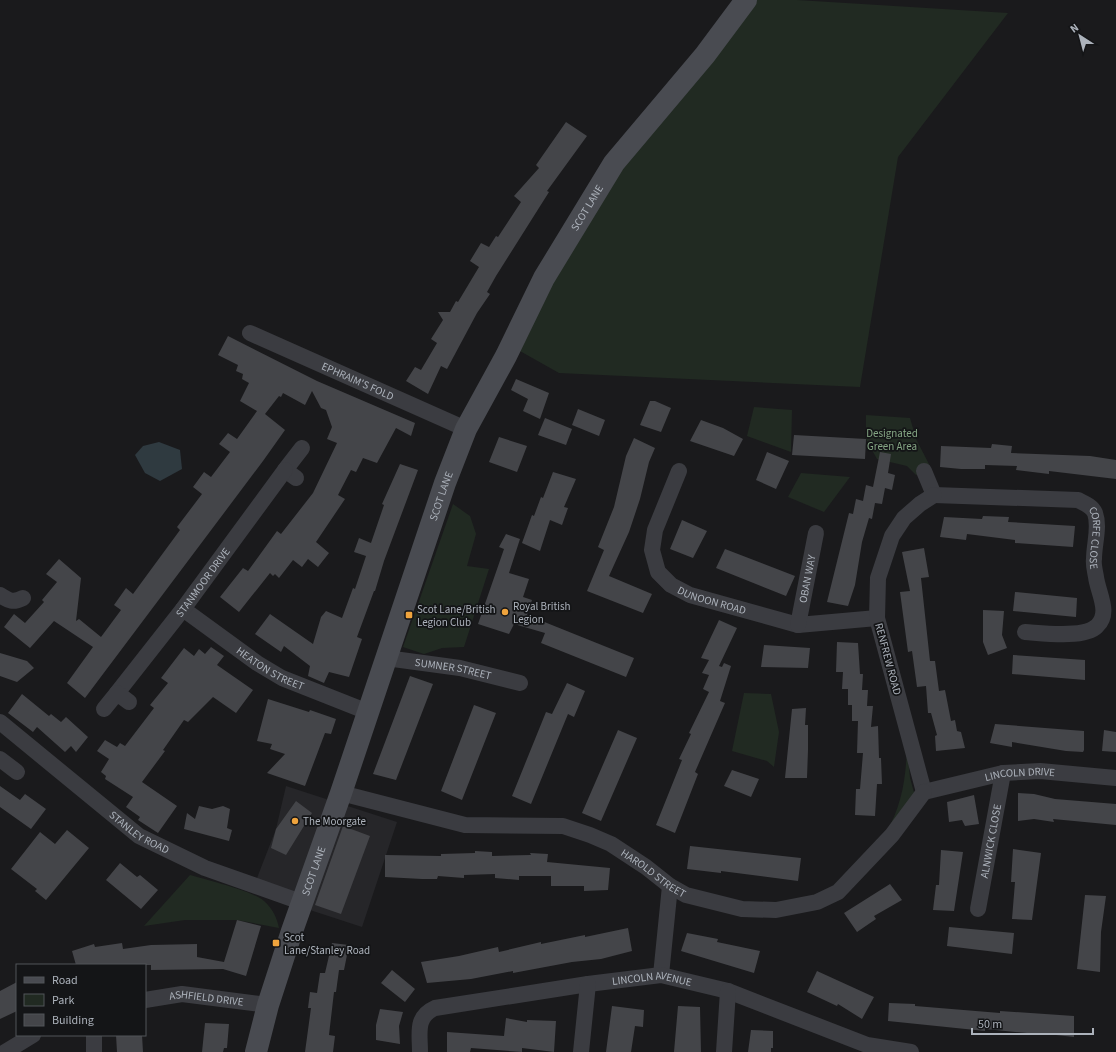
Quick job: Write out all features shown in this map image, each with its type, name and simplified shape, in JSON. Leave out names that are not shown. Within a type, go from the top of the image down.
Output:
[{"type":"main road","name":"SCOT LANE","points":[[256,1052],[268,1006],[301,902],[341,793],[445,483],[466,429],[506,356],[544,278],[614,163],[705,55],[746,0]]},
{"type":"street","name":"EPHRAIM'S FOLD","points":[[250,333],[466,429]]},
{"type":"street","name":"STANMOOR DRIVE","points":[[104,709],[123,698],[182,609],[291,474],[302,448]]},
{"type":"street","name":"DUNOON ROAD","points":[[679,471],[654,530],[652,550],[658,572],[671,585],[690,595],[798,625],[877,618]]},
{"type":"street","points":[[924,472],[934,496]]},
{"type":"street","name":"RENFREW ROAD","points":[[924,792],[877,618],[878,578],[892,536],[904,518],[920,504],[934,496]]},
{"type":"street","name":"CORFE CLOSE","points":[[934,496],[1078,500],[1089,506],[1094,512],[1097,529],[1094,559],[1096,579],[1104,607],[1104,618],[1096,627],[1083,632],[1049,634],[1025,632]]},
{"type":"street","name":"OBAN WAY","points":[[798,625],[816,533]]},
{"type":"street","points":[[0,595],[15,602],[23,598]]},
{"type":"street","name":"HEATON STREET","points":[[182,609],[257,663],[282,678],[368,712]]},
{"type":"street","name":"SUMNER STREET","points":[[386,658],[460,668],[520,683]]},
{"type":"street","name":"STANLEY ROAD","points":[[0,722],[139,836],[205,868],[301,902]]},
{"type":"street","points":[[0,759],[16,772]]},
{"type":"street","name":"LINCOLN DRIVE","points":[[924,792],[1003,773],[1040,771],[1116,778]]},
{"type":"street","name":"ALNWICK CLOSE","points":[[978,909],[1003,773]]},
{"type":"street","name":"HAROLD STREET","points":[[341,793],[465,825],[563,826],[611,844],[646,867],[670,886],[686,895],[742,909],[776,910],[817,902],[838,892],[892,835],[924,792]]},
{"type":"street","points":[[661,975],[670,886]]},
{"type":"street","name":"LINCOLN AVENUE","points":[[420,1052],[420,1021],[425,1012],[435,1008],[588,984],[661,975],[728,991],[867,1049],[911,1052]]},
{"type":"street","points":[[581,1052],[588,984]]},
{"type":"street","points":[[724,1052],[728,991]]},
{"type":"street","name":"ASHFIELD DRIVE","points":[[146,1000],[182,994],[268,1006]]},
{"type":"street","points":[[5,1052],[31,1036]]},
{"type":"street","points":[[94,1036],[94,1052]]},
{"type":"shaded area","points":[[159,442],[180,450],[182,469],[160,481],[145,473],[135,455],[143,446]]},
{"type":"shaded area","points":[[286,786],[397,822],[362,927],[252,891],[276,829]]},
{"type":"green space","points":[[746,0],[797,0],[1008,13],[898,157],[860,387],[559,373],[511,346],[620,156]]},
{"type":"green space","points":[[754,407],[792,410],[791,452],[747,436]]},
{"type":"green space","name":"Designated Green Area","points":[[866,415],[910,418],[916,439],[931,468],[916,475],[907,466],[877,459],[866,439]]},
{"type":"green space","points":[[801,473],[850,477],[824,512],[788,497]]},
{"type":"green space","points":[[453,504],[470,516],[476,534],[467,566],[489,569],[464,647],[442,648],[424,654],[403,647]]},
{"type":"green space","points":[[744,693],[771,694],[779,732],[774,767],[767,761],[732,751]]},
{"type":"green space","points":[[907,746],[910,778],[915,796],[886,833],[896,812],[902,791],[906,769]]},
{"type":"green space","points":[[190,875],[229,886],[258,897],[272,910],[279,928],[237,920],[185,920],[144,926]]},
{"type":"building","points":[[566,122],[587,136],[547,191],[549,192],[487,292],[490,294],[477,313],[447,369],[441,366],[428,394],[406,381],[415,367],[421,370],[437,343],[431,339],[443,320],[438,312],[450,312],[456,301],[458,302],[479,267],[470,261],[481,243],[489,247],[496,236],[498,237],[521,202],[514,196],[539,168],[536,165]]},
{"type":"building","points":[[228,336],[317,381],[415,423],[411,436],[396,428],[377,463],[363,458],[356,472],[351,470],[338,495],[345,499],[316,542],[329,553],[318,567],[308,559],[302,567],[293,560],[279,578],[275,574],[273,576],[270,573],[239,612],[220,597],[243,568],[248,571],[277,531],[281,534],[313,493],[337,443],[327,439],[332,427],[326,410],[321,408],[312,391],[305,405],[283,393],[281,397],[279,396],[265,414],[285,430],[85,698],[67,683],[93,647],[54,621],[30,648],[4,627],[14,614],[25,623],[44,602],[42,600],[57,582],[46,574],[59,559],[81,578],[76,621],[79,619],[101,637],[121,610],[114,605],[126,588],[133,594],[180,530],[177,527],[202,494],[193,487],[204,472],[211,477],[230,452],[219,444],[228,433],[237,439],[257,411],[240,401],[249,383],[242,379],[243,374],[236,371],[238,365],[218,355]]},
{"type":"building","points":[[516,379],[549,393],[540,419],[523,411],[528,399],[511,390]]},
{"type":"building","points":[[650,401],[655,401],[671,408],[661,432],[640,425]]},
{"type":"building","points":[[578,409],[605,420],[599,436],[572,425]]},
{"type":"building","points":[[545,418],[572,429],[566,445],[538,435]]},
{"type":"building","points":[[701,420],[723,428],[743,439],[734,456],[690,441]]},
{"type":"building","points":[[794,435],[866,439],[865,459],[792,455]]},
{"type":"building","points":[[499,437],[527,446],[517,472],[489,462]]},
{"type":"building","points":[[634,438],[655,448],[649,462],[640,499],[629,532],[609,576],[652,594],[643,613],[587,591],[604,550],[598,547],[614,507],[626,456]]},
{"type":"building","points":[[992,444],[1012,446],[1011,453],[1090,456],[1116,460],[1116,479],[1049,471],[1049,474],[1016,470],[1017,466],[985,465],[985,469],[940,467],[941,446],[991,448]]},
{"type":"building","points":[[767,452],[789,461],[776,489],[756,480]]},
{"type":"building","points":[[880,452],[891,454],[888,473],[895,475],[892,490],[885,488],[882,504],[875,503],[872,519],[869,518],[862,542],[855,585],[848,606],[827,602],[849,513],[853,514],[856,499],[863,501],[866,485],[873,487]]},
{"type":"building","points":[[400,464],[418,470],[357,637],[362,639],[349,677],[329,672],[324,683],[308,676],[310,666],[284,646],[281,652],[255,634],[270,614],[313,644],[321,617],[326,611],[342,618],[353,588],[355,589],[366,556],[354,552],[359,538],[371,543],[384,505],[382,504]]},
{"type":"building","points":[[553,472],[576,479],[564,507],[568,508],[562,525],[550,520],[540,551],[522,543],[532,515],[534,516],[541,497],[543,498]]},
{"type":"building","points":[[983,516],[1009,517],[1008,522],[1075,526],[1073,547],[1015,543],[1015,540],[967,534],[966,540],[940,537],[944,517],[982,519]]},
{"type":"building","points":[[682,520],[707,531],[693,558],[670,549]]},
{"type":"building","points":[[506,534],[520,539],[509,573],[529,579],[523,597],[532,600],[527,615],[634,658],[626,677],[541,643],[545,633],[514,624],[509,634],[478,624],[504,549],[499,547]]},
{"type":"building","points":[[924,548],[929,577],[921,578],[930,661],[935,661],[939,691],[945,690],[951,721],[955,720],[957,731],[961,732],[965,748],[936,751],[935,736],[937,735],[931,713],[928,713],[926,686],[917,687],[912,651],[908,652],[900,592],[910,591],[902,552]]},
{"type":"building","points":[[725,549],[795,576],[786,596],[716,568]]},
{"type":"building","points":[[1015,592],[1077,598],[1076,617],[1013,611]]},
{"type":"building","points":[[983,610],[1004,611],[1002,635],[1007,648],[988,655],[983,642]]},
{"type":"building","points":[[719,620],[737,628],[719,666],[722,667],[724,663],[731,666],[720,701],[725,703],[695,772],[698,774],[675,833],[656,825],[682,760],[679,759],[691,734],[689,733],[709,692],[703,689],[709,675],[702,673],[709,660],[701,658]]},
{"type":"building","points":[[837,642],[858,643],[860,674],[863,674],[862,690],[868,690],[867,706],[873,706],[871,727],[878,726],[879,758],[881,758],[882,784],[877,784],[875,816],[855,815],[856,789],[860,789],[863,753],[857,753],[858,721],[852,721],[852,705],[848,705],[848,689],[842,689],[843,672],[836,672]]},
{"type":"building","points":[[764,645],[810,648],[808,668],[761,667]]},
{"type":"building","points":[[211,647],[224,656],[217,665],[253,690],[236,713],[213,697],[188,722],[184,720],[163,750],[165,751],[142,782],[177,806],[158,833],[138,820],[140,817],[126,807],[133,797],[105,779],[106,776],[101,772],[109,759],[97,751],[105,740],[117,747],[120,743],[125,746],[154,708],[150,705],[168,683],[161,678],[184,648],[194,656],[199,649],[205,654]]},
{"type":"building","points":[[0,653],[27,661],[34,668],[17,682],[0,676]]},
{"type":"building","points":[[1013,655],[1085,660],[1085,680],[1012,674]]},
{"type":"building","points":[[410,676],[433,684],[396,780],[373,774]]},
{"type":"building","points":[[567,683],[585,691],[574,717],[568,714],[531,804],[512,796],[546,712],[552,714]]},
{"type":"building","points":[[22,694],[49,716],[51,714],[61,722],[66,717],[88,737],[76,752],[71,746],[65,752],[37,727],[33,732],[8,713]]},
{"type":"building","points":[[268,699],[309,712],[310,710],[336,719],[331,734],[325,733],[305,786],[267,773],[285,754],[270,749],[272,744],[257,741]]},
{"type":"building","points":[[474,705],[496,713],[462,800],[441,791]]},
{"type":"building","points":[[806,708],[805,725],[808,725],[807,778],[785,778],[792,709]]},
{"type":"building","points":[[995,724],[1084,731],[1084,750],[1083,752],[1066,751],[1012,742],[1012,747],[990,743]]},
{"type":"building","points":[[618,730],[637,738],[601,821],[582,813]]},
{"type":"building","points":[[1104,730],[1116,732],[1116,752],[1102,751]]},
{"type":"building","points":[[732,770],[759,779],[751,797],[724,786]]},
{"type":"building","points":[[0,786],[20,800],[25,794],[46,809],[31,829],[0,807]]},
{"type":"building","points":[[1018,793],[1034,794],[1055,799],[1116,804],[1116,825],[1053,819],[1054,822],[1034,819],[1018,821]]},
{"type":"building","points":[[974,795],[979,824],[965,826],[962,820],[949,822],[947,802]]},
{"type":"building","name":"The Moorgate","points":[[296,801],[312,813],[286,855],[271,848],[276,829]]},
{"type":"building","points":[[199,806],[212,809],[223,806],[230,809],[227,828],[232,830],[229,841],[184,829],[187,813],[195,819]]},
{"type":"building","points":[[343,826],[370,836],[341,914],[315,905]]},
{"type":"building","points":[[67,830],[89,848],[46,900],[35,891],[37,889],[11,869],[40,832],[55,844]]},
{"type":"building","points":[[690,846],[801,858],[798,881],[721,871],[721,873],[687,869]]},
{"type":"building","points":[[1013,849],[1041,853],[1032,920],[1012,919],[1015,882],[1011,882]]},
{"type":"building","points":[[941,850],[963,852],[954,911],[933,910],[936,885],[939,885]]},
{"type":"building","points":[[475,851],[492,852],[492,856],[531,855],[530,853],[548,854],[547,862],[610,868],[608,890],[584,891],[584,886],[551,886],[551,876],[519,876],[519,880],[495,878],[495,874],[464,875],[464,878],[438,876],[437,879],[385,877],[385,855],[441,856],[441,854],[475,853]]},
{"type":"building","points":[[120,863],[137,877],[140,875],[158,890],[141,909],[106,880]]},
{"type":"building","points":[[890,884],[902,900],[874,916],[876,919],[857,932],[844,913]]},
{"type":"building","points":[[1085,895],[1106,896],[1101,932],[1100,972],[1077,969]]},
{"type":"building","points":[[237,920],[261,926],[246,976],[223,969],[151,970],[151,965],[146,964],[76,964],[72,951],[94,944],[95,947],[122,943],[123,949],[151,945],[197,944],[197,957],[224,962]]},
{"type":"building","points":[[949,927],[1014,933],[1012,954],[947,946]]},
{"type":"building","points":[[628,928],[632,951],[601,959],[572,962],[513,973],[513,971],[471,979],[427,983],[421,962],[459,956],[498,947],[499,952],[541,942],[541,944],[585,935],[585,937]]},
{"type":"building","points":[[687,933],[718,939],[717,942],[760,951],[754,973],[681,951]]},
{"type":"building","points":[[332,943],[349,945],[344,970],[339,970],[336,992],[334,992],[329,1035],[335,1036],[333,1052],[305,1052],[311,1008],[308,1008],[310,992],[317,993],[320,973],[325,973]]},
{"type":"building","points":[[392,970],[415,989],[405,1002],[381,983]]},
{"type":"building","points":[[817,971],[874,997],[862,1019],[838,1004],[837,1006],[807,992]]},
{"type":"building","points":[[16,983],[16,1011],[0,1019],[0,991]]},
{"type":"building","points":[[889,1003],[915,1004],[915,1006],[1000,1013],[1000,1011],[1074,1016],[1074,1037],[985,1029],[985,1031],[888,1021]]},
{"type":"building","points":[[612,1006],[644,1010],[643,1027],[635,1026],[631,1052],[606,1052]]},
{"type":"building","points":[[678,1006],[700,1007],[701,1052],[674,1052]]},
{"type":"building","points":[[380,1009],[403,1012],[399,1026],[400,1044],[376,1040],[376,1025]]},
{"type":"building","points":[[506,1018],[527,1022],[527,1020],[556,1021],[554,1052],[522,1048],[522,1052],[471,1048],[470,1052],[447,1052],[447,1032],[504,1036]]},
{"type":"building","points":[[205,1023],[229,1024],[227,1048],[224,1048],[223,1052],[202,1052]]},
{"type":"building","points":[[751,1030],[773,1031],[773,1048],[771,1048],[771,1052],[748,1052]]},
{"type":"building","points":[[116,1036],[142,1036],[143,1052],[117,1052]]},
{"type":"place","name":"Royal British Legion","points":[[505,612]]},
{"type":"place","name":"Scot Lane/British Legion Club","points":[[409,615]]},
{"type":"place","name":"The Moorgate","points":[[295,821]]},
{"type":"place","name":"Scot Lane/Stanley Road","points":[[276,943]]}]
